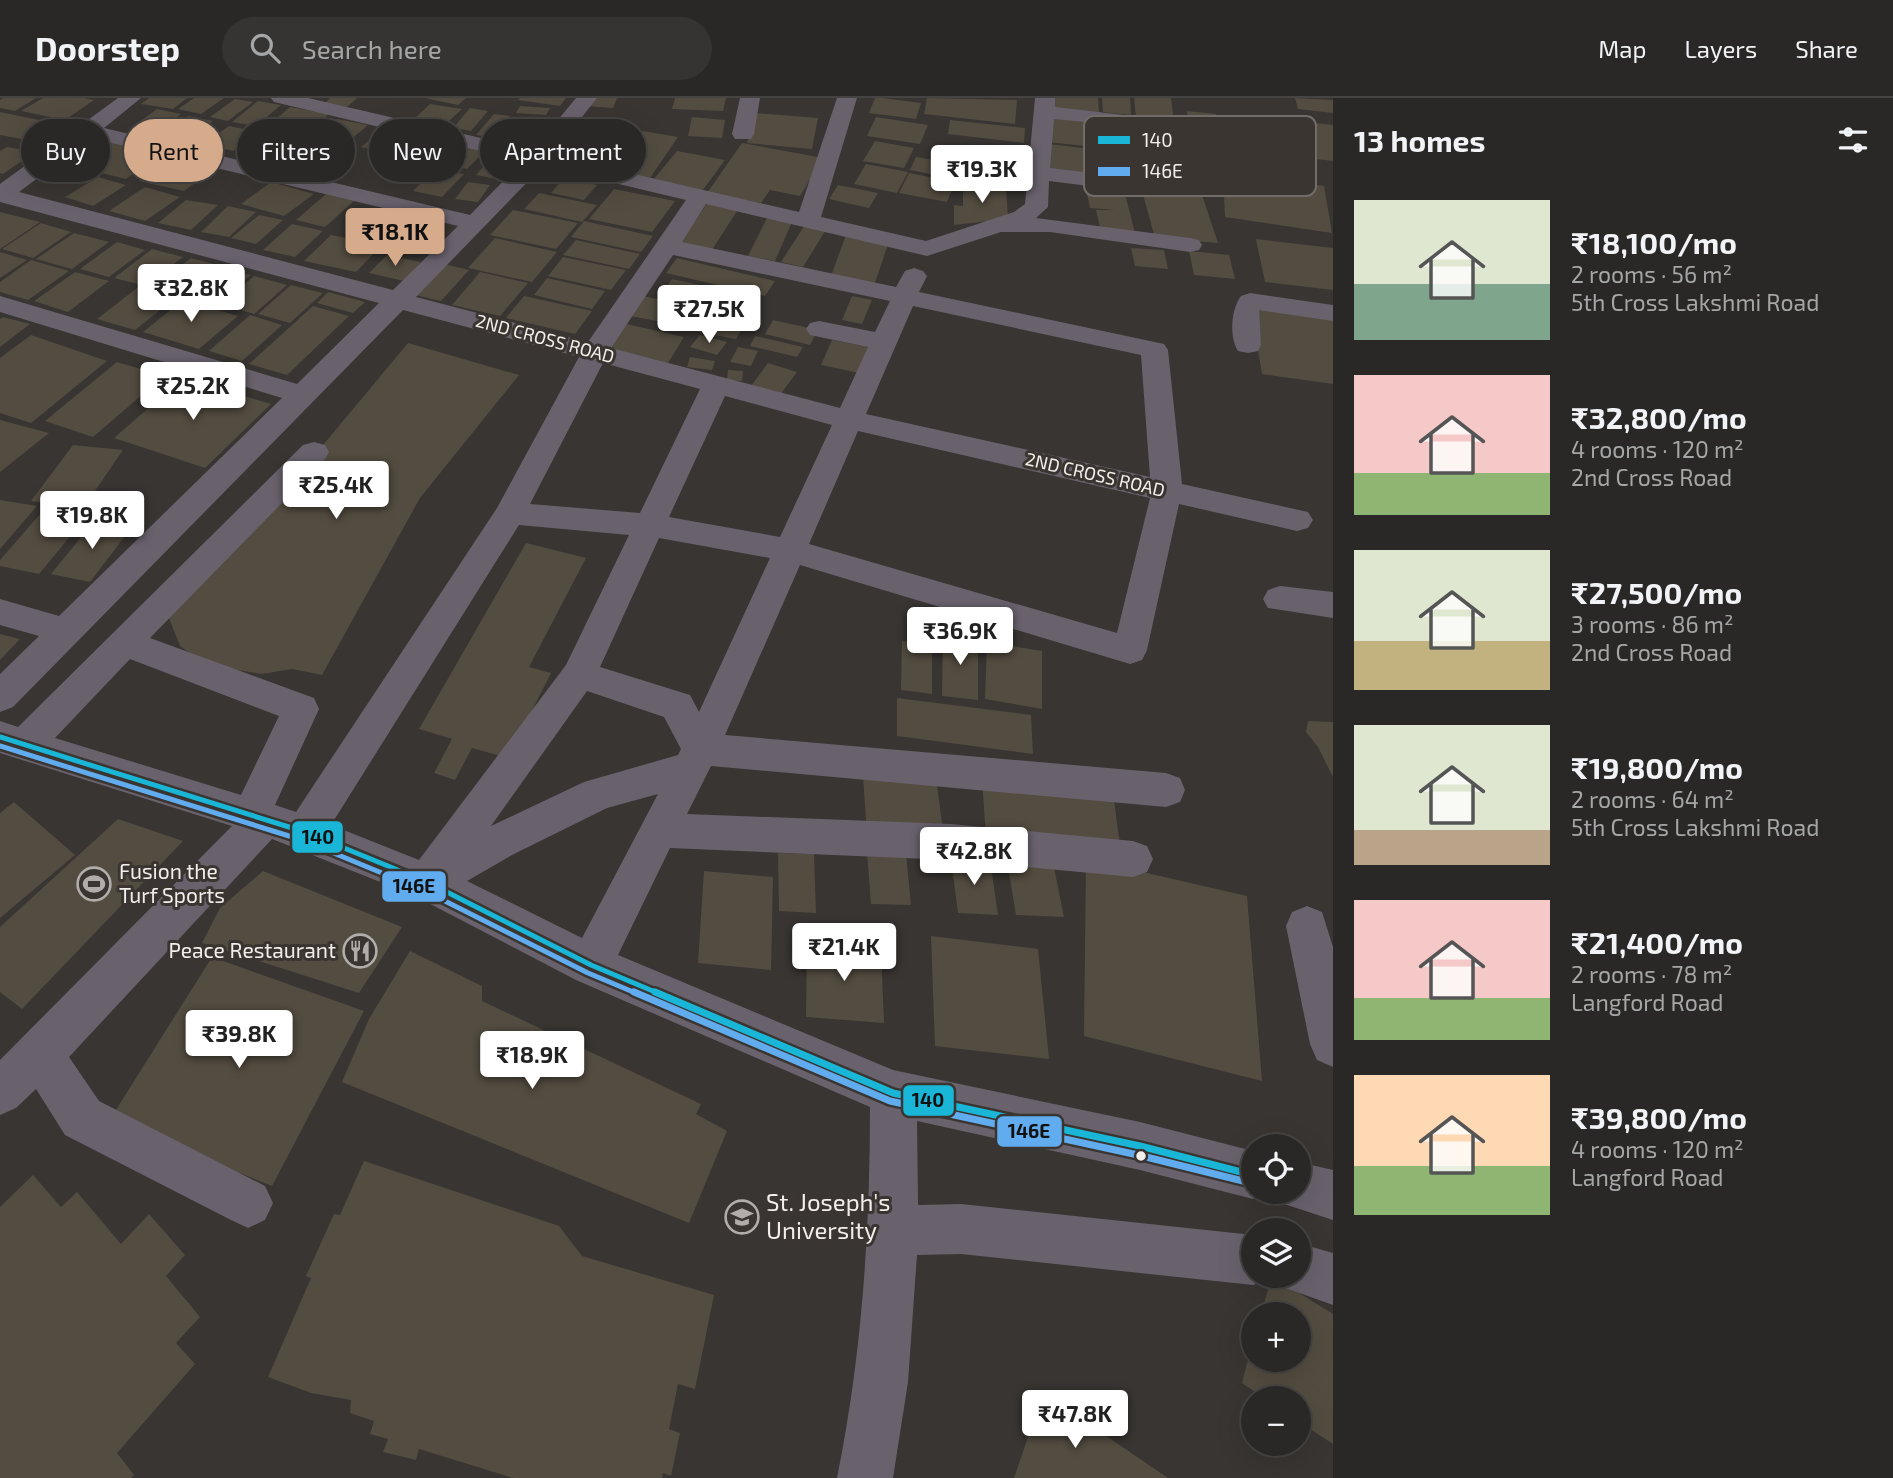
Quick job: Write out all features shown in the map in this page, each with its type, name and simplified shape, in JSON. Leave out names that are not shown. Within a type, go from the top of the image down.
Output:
[{"type":"street","points":[[102,119],[131,98]]},
{"type":"street","points":[[281,98],[480,143]]},
{"type":"street","points":[[570,119],[587,98]]},
{"type":"street","points":[[743,135],[750,98]]},
{"type":"street","points":[[808,220],[848,98]]},
{"type":"street","points":[[646,182],[927,248],[1022,217],[1036,207],[1045,105],[1112,116]]},
{"type":"street","points":[[110,137],[475,223]]},
{"type":"street","points":[[1039,173],[1084,179]]},
{"type":"street","points":[[0,194],[21,178]]},
{"type":"street","points":[[0,697],[515,182]]},
{"type":"street","name":"2ND CROSS ROAD","points":[[0,194],[849,420],[1297,520]]},
{"type":"street","points":[[304,832],[510,513],[594,352],[701,195]]},
{"type":"street","points":[[1000,225],[1050,225],[1190,245]]},
{"type":"street","points":[[510,513],[648,525],[790,550],[1130,650],[1167,491],[1154,350],[904,299],[667,246]]},
{"type":"street","points":[[591,965],[695,759],[927,248]]},
{"type":"street","points":[[1248,345],[1246,311],[1250,301],[1333,313]]},
{"type":"street","points":[[0,304],[302,395]]},
{"type":"street","points":[[818,329],[885,342]]},
{"type":"street","points":[[427,882],[579,674],[716,385]]},
{"type":"street","points":[[13,741],[124,642],[314,452]]},
{"type":"street","points":[[1280,599],[1333,605]]},
{"type":"street","points":[[0,612],[65,631]]},
{"type":"street","points":[[0,1092],[40,1054],[257,818],[301,709],[124,642]]},
{"type":"street","points":[[579,674],[677,706],[695,759]]},
{"type":"street","points":[[13,741],[304,832],[427,882],[591,965],[893,1093],[1140,1146],[1241,1172]]},
{"type":"street","points":[[427,882],[498,842],[598,794],[695,759],[1166,790]]},
{"type":"street","points":[[659,830],[951,842],[1133,859]]},
{"type":"street","points":[[1307,926],[1333,1044]]},
{"type":"street","points":[[40,1054],[82,1118],[248,1203]]},
{"type":"street","points":[[865,1478],[888,1333],[894,1231],[893,1093]]},
{"type":"street","points":[[1311,1189],[1333,1195]]},
{"type":"street","points":[[894,1231],[961,1229],[1241,1259]]},
{"type":"street","points":[[1311,1272],[1333,1279]]},
{"type":"building","points":[[36,98],[15,111],[0,108],[0,100]]},
{"type":"building","points":[[43,98],[94,100],[66,119],[21,111]]},
{"type":"building","points":[[149,98],[187,98],[173,109],[141,104]]},
{"type":"building","points":[[194,98],[224,98],[201,114],[178,109]]},
{"type":"building","points":[[330,98],[357,98],[347,107],[324,104]]},
{"type":"building","points":[[425,98],[466,98],[458,105]]},
{"type":"building","points":[[566,98],[560,106],[518,100]]},
{"type":"building","points":[[592,98],[617,98],[613,108],[585,106]]},
{"type":"building","points":[[675,98],[726,98],[723,111],[672,109]]},
{"type":"building","points":[[875,98],[921,103],[916,119],[869,113]]},
{"type":"building","points":[[927,98],[1017,100],[1015,124],[924,114]]},
{"type":"building","points":[[1048,98],[1098,98],[1099,113],[1048,108]]},
{"type":"building","points":[[1102,98],[1130,98],[1131,115],[1103,112]]},
{"type":"building","points":[[1134,98],[1171,98],[1173,116],[1136,116]]},
{"type":"building","points":[[1295,98],[1333,100],[1333,113],[1298,109]]},
{"type":"building","points":[[235,99],[253,102],[228,121],[210,117]]},
{"type":"building","points":[[258,101],[281,105],[264,119],[237,119],[237,123],[232,122]]},
{"type":"building","points":[[430,104],[462,109],[451,119],[414,119]]},
{"type":"building","points":[[520,106],[550,108],[546,115],[516,113]]},
{"type":"building","points":[[290,107],[329,114],[323,119],[276,119]]},
{"type":"building","points":[[470,108],[488,111],[471,131],[466,130],[466,119],[461,119]]},
{"type":"building","points":[[157,109],[181,114],[174,119],[143,119]]},
{"type":"building","points":[[1187,111],[1216,116],[1187,116]]},
{"type":"building","points":[[0,112],[34,119],[21,119],[21,139],[0,135]]},
{"type":"building","points":[[755,113],[818,118],[812,149],[747,143]]},
{"type":"building","points":[[494,114],[510,116],[508,119],[490,119]]},
{"type":"building","points":[[692,117],[725,120],[722,138],[688,136]]},
{"type":"building","points":[[876,117],[928,125],[920,144],[867,136]]},
{"type":"building","points":[[1049,118],[1084,122],[1084,146],[1048,142]]},
{"type":"building","points":[[950,120],[1025,128],[1024,143],[948,134]]},
{"type":"building","points":[[355,122],[368,125],[355,136]]},
{"type":"building","points":[[1316,123],[1333,125],[1333,161],[1316,159]]},
{"type":"building","points":[[229,126],[237,128],[237,148],[233,151],[223,149],[223,130]]},
{"type":"building","points":[[646,132],[678,137],[650,178],[646,177]]},
{"type":"building","points":[[369,141],[369,149],[361,147]]},
{"type":"building","points":[[875,141],[914,148],[904,168],[863,161]]},
{"type":"building","points":[[113,142],[124,144],[124,179],[110,175],[110,144]]},
{"type":"building","points":[[742,143],[823,158],[800,196],[770,190],[761,203],[707,193]]},
{"type":"building","points":[[1048,144],[1084,148],[1084,173],[1048,169]]},
{"type":"building","points":[[7,147],[21,150],[21,162],[3,174],[0,173],[0,151]]},
{"type":"building","points":[[466,147],[480,150],[480,156],[467,169]]},
{"type":"building","points":[[677,151],[725,160],[703,190],[653,180]]},
{"type":"building","points":[[916,157],[958,164],[952,178],[910,170]]},
{"type":"building","points":[[966,163],[1010,169],[1006,185],[962,179]]},
{"type":"building","points":[[866,164],[908,172],[897,193],[854,184]]},
{"type":"building","points":[[909,173],[955,182],[947,202],[899,193]]},
{"type":"building","points":[[110,180],[126,185],[93,206],[65,197],[90,182]]},
{"type":"building","points":[[144,182],[196,182],[184,191]]},
{"type":"building","points":[[271,182],[314,194],[284,216],[241,204]]},
{"type":"building","points":[[422,182],[456,182],[442,197],[413,191]]},
{"type":"building","points":[[468,182],[490,185],[478,202],[455,199]]},
{"type":"building","points":[[561,182],[597,185],[584,200],[551,193]]},
{"type":"building","points":[[963,184],[1006,187],[1008,219],[954,225],[954,205],[963,206]]},
{"type":"building","points":[[838,185],[878,193],[869,208],[829,199]]},
{"type":"building","points":[[1316,185],[1324,186],[1332,233],[1225,217],[1224,196],[1316,196]]},
{"type":"building","points":[[145,187],[180,197],[145,221],[109,211]]},
{"type":"building","points":[[614,189],[675,201],[652,232],[589,219]]},
{"type":"building","points":[[539,193],[597,205],[582,222],[524,209]]},
{"type":"building","points":[[326,194],[354,201],[325,227],[296,220]]},
{"type":"building","points":[[1088,196],[1126,196],[1135,233],[1101,231],[1096,210],[1115,210],[1090,208]]},
{"type":"building","points":[[1143,196],[1202,196],[1218,243],[1155,238]]},
{"type":"building","points":[[186,200],[218,205],[191,230],[158,223]]},
{"type":"building","points":[[708,202],[739,208],[712,250],[680,243]]},
{"type":"building","points":[[228,206],[256,212],[229,237],[201,232]]},
{"type":"building","points":[[385,207],[444,220],[422,242],[362,229]]},
{"type":"building","points":[[513,210],[578,223],[556,249],[490,235]]},
{"type":"building","points":[[0,212],[40,222],[0,249]]},
{"type":"building","points":[[259,215],[283,220],[256,244],[231,238]]},
{"type":"building","points":[[767,218],[792,222],[775,261],[748,256]]},
{"type":"building","points":[[584,221],[653,236],[641,252],[571,237]]},
{"type":"building","points":[[41,223],[71,232],[33,258],[2,249]]},
{"type":"building","points":[[806,223],[827,228],[803,267],[781,262]]},
{"type":"building","points":[[292,224],[323,231],[295,257],[263,250]]},
{"type":"building","points":[[74,233],[109,242],[72,269],[36,259]]},
{"type":"building","points":[[331,235],[382,245],[356,272],[304,261]]},
{"type":"building","points":[[846,235],[889,241],[875,283],[831,276]]},
{"type":"building","points":[[495,238],[557,252],[532,282],[468,268]]},
{"type":"building","points":[[1256,239],[1333,248],[1333,290],[1265,282]]},
{"type":"building","points":[[576,240],[640,254],[629,269],[563,255]]},
{"type":"building","points":[[117,242],[145,250],[109,277],[80,269]]},
{"type":"building","points":[[1131,248],[1164,250],[1168,269],[1135,266]]},
{"type":"building","points":[[152,249],[183,257],[146,286],[114,278]]},
{"type":"building","points":[[1189,251],[1229,255],[1235,279],[1194,275]]},
{"type":"building","points":[[0,252],[27,260],[0,278]]},
{"type":"building","points":[[387,255],[421,262],[404,281],[369,273]]},
{"type":"building","points":[[563,257],[626,270],[611,290],[548,276]]},
{"type":"building","points":[[191,258],[218,265],[178,296],[150,289]]},
{"type":"building","points":[[677,258],[775,281],[765,296],[666,273]]},
{"type":"building","points":[[31,260],[69,271],[28,300],[0,292],[0,282]]},
{"type":"building","points":[[444,264],[469,270],[441,301],[415,295]]},
{"type":"building","points":[[221,267],[251,275],[216,304],[185,295]]},
{"type":"building","points":[[75,272],[109,281],[68,312],[34,301]]},
{"type":"building","points":[[480,272],[528,283],[500,316],[452,305]]},
{"type":"building","points":[[254,276],[287,285],[254,314],[221,304]]},
{"type":"building","points":[[547,278],[605,291],[592,309],[534,295]]},
{"type":"building","points":[[672,279],[705,286],[695,301],[661,294]]},
{"type":"building","points":[[291,285],[323,293],[290,323],[258,314]]},
{"type":"building","points":[[137,288],[174,299],[135,330],[97,319]]},
{"type":"building","points":[[712,291],[734,295],[728,307],[706,303]]},
{"type":"building","points":[[328,292],[365,302],[353,313],[317,303]]},
{"type":"building","points":[[524,296],[592,311],[575,334],[506,318]]},
{"type":"building","points":[[642,296],[689,305],[678,325],[630,316]]},
{"type":"building","points":[[852,296],[872,300],[862,324],[842,320]]},
{"type":"building","points":[[183,300],[238,316],[199,349],[143,332]]},
{"type":"building","points":[[313,306],[349,316],[287,375],[249,364]]},
{"type":"building","points":[[1251,307],[1333,318],[1333,384],[1262,374]]},
{"type":"building","points":[[710,310],[748,318],[736,339],[698,332]]},
{"type":"building","points":[[250,315],[282,325],[242,361],[209,351]]},
{"type":"building","points":[[3,317],[30,324],[0,347],[0,319]]},
{"type":"building","points":[[773,320],[818,330],[810,345],[765,334]]},
{"type":"building","points":[[626,324],[684,337],[668,363],[608,348]]},
{"type":"building","points":[[31,335],[107,361],[31,423],[0,413],[0,358]]},
{"type":"building","points":[[700,335],[727,342],[717,355],[690,347]]},
{"type":"building","points":[[755,336],[803,347],[797,357],[750,346]]},
{"type":"building","points":[[832,340],[868,347],[859,373],[821,365]]},
{"type":"building","points":[[408,343],[519,375],[420,498],[322,675],[292,669],[262,674],[226,668],[198,659],[180,646],[167,613],[303,469]]},
{"type":"building","points":[[738,347],[758,351],[751,366],[730,362]]},
{"type":"building","points":[[690,357],[715,361],[712,370],[687,367]]},
{"type":"building","points":[[117,362],[164,376],[93,437],[45,421]]},
{"type":"building","points":[[768,363],[797,372],[780,395],[751,386]]},
{"type":"building","points":[[728,370],[743,371],[742,381],[727,380]]},
{"type":"building","points":[[183,378],[271,404],[205,468],[114,438]]},
{"type":"building","points":[[0,420],[49,433],[0,472]]},
{"type":"building","points":[[73,445],[123,450],[84,507],[31,501]]},
{"type":"building","points":[[0,500],[37,506],[0,549]]},
{"type":"building","points":[[41,513],[83,521],[39,574],[0,566],[0,560]]},
{"type":"building","points":[[95,520],[132,527],[90,582],[51,574]]},
{"type":"building","points":[[526,543],[586,558],[529,667],[551,673],[508,758],[472,748],[455,780],[434,773],[452,739],[419,729]]},
{"type":"building","points":[[0,634],[20,639],[0,660]]},
{"type":"building","points":[[943,634],[978,639],[978,700],[942,696]]},
{"type":"building","points":[[902,641],[932,645],[932,694],[901,690]]},
{"type":"building","points":[[987,642],[1042,651],[1042,709],[985,699]]},
{"type":"building","points":[[897,698],[1031,715],[1033,754],[897,736]]},
{"type":"building","points":[[1308,721],[1333,722],[1333,777],[1318,747],[1306,732]]},
{"type":"building","points":[[863,775],[936,778],[944,839],[867,836]]},
{"type":"building","points":[[982,779],[1113,793],[1121,852],[986,837]]},
{"type":"building","points":[[14,802],[75,855],[0,918],[0,813]]},
{"type":"building","name":"Fusion the Turf Sports","points":[[118,819],[183,841],[22,1009],[0,992],[0,927]]},
{"type":"building","points":[[867,852],[906,854],[911,905],[871,904]]},
{"type":"building","points":[[778,853],[814,854],[816,913],[779,911]]},
{"type":"building","points":[[951,859],[990,860],[998,915],[958,913]]},
{"type":"building","points":[[1086,859],[1247,896],[1262,1081],[1084,1036]]},
{"type":"building","points":[[1007,861],[1053,863],[1064,917],[1016,915]]},
{"type":"building","points":[[263,871],[402,927],[359,993],[202,943],[220,908]]},
{"type":"building","points":[[704,871],[773,877],[771,970],[698,963]]},
{"type":"building","points":[[931,936],[1038,949],[1049,1059],[935,1046]]},
{"type":"building","points":[[807,942],[881,948],[884,1023],[806,1017]]},
{"type":"building","points":[[410,951],[482,986],[482,1001],[701,1104],[696,1114],[727,1131],[689,1223],[342,1082],[369,1019]]},
{"type":"building","points":[[212,957],[364,1011],[272,1186],[109,1121]]},
{"type":"building","points":[[364,1161],[559,1226],[582,1256],[714,1295],[695,1389],[678,1384],[669,1429],[680,1433],[671,1476],[663,1473],[662,1478],[513,1478],[419,1449],[416,1460],[383,1452],[388,1439],[370,1434],[374,1421],[350,1413],[351,1400],[311,1393],[268,1377],[311,1278],[306,1276],[334,1214],[340,1215]]},
{"type":"building","points":[[33,1175],[61,1207],[77,1192],[121,1244],[149,1214],[185,1255],[166,1276],[200,1317],[176,1343],[195,1364],[117,1453],[134,1475],[131,1478],[0,1478],[0,1207]]},
{"type":"building","points":[[1269,1288],[1291,1288],[1333,1314],[1333,1444],[1311,1430],[1311,1386],[1246,1386],[1242,1383],[1245,1372],[1311,1372],[1311,1302],[1264,1302]]},
{"type":"building","points":[[1043,1393],[1168,1478],[1014,1478]]},
{"type":"transit line","name":"140","points":[[0,737],[305,832],[427,882],[591,965],[893,1093],[1140,1146],[1241,1172]]},
{"type":"transit line","name":"146E","points":[[0,746],[302,840],[423,890],[588,973],[890,1101],[1138,1155],[1241,1181]]},
{"type":"place","name":"Fusion the Turf Sports","points":[[94,884]]},
{"type":"place","name":"Peace Restaurant","points":[[360,951]]},
{"type":"place","name":"St. Joseph's University","points":[[742,1217]]}]
